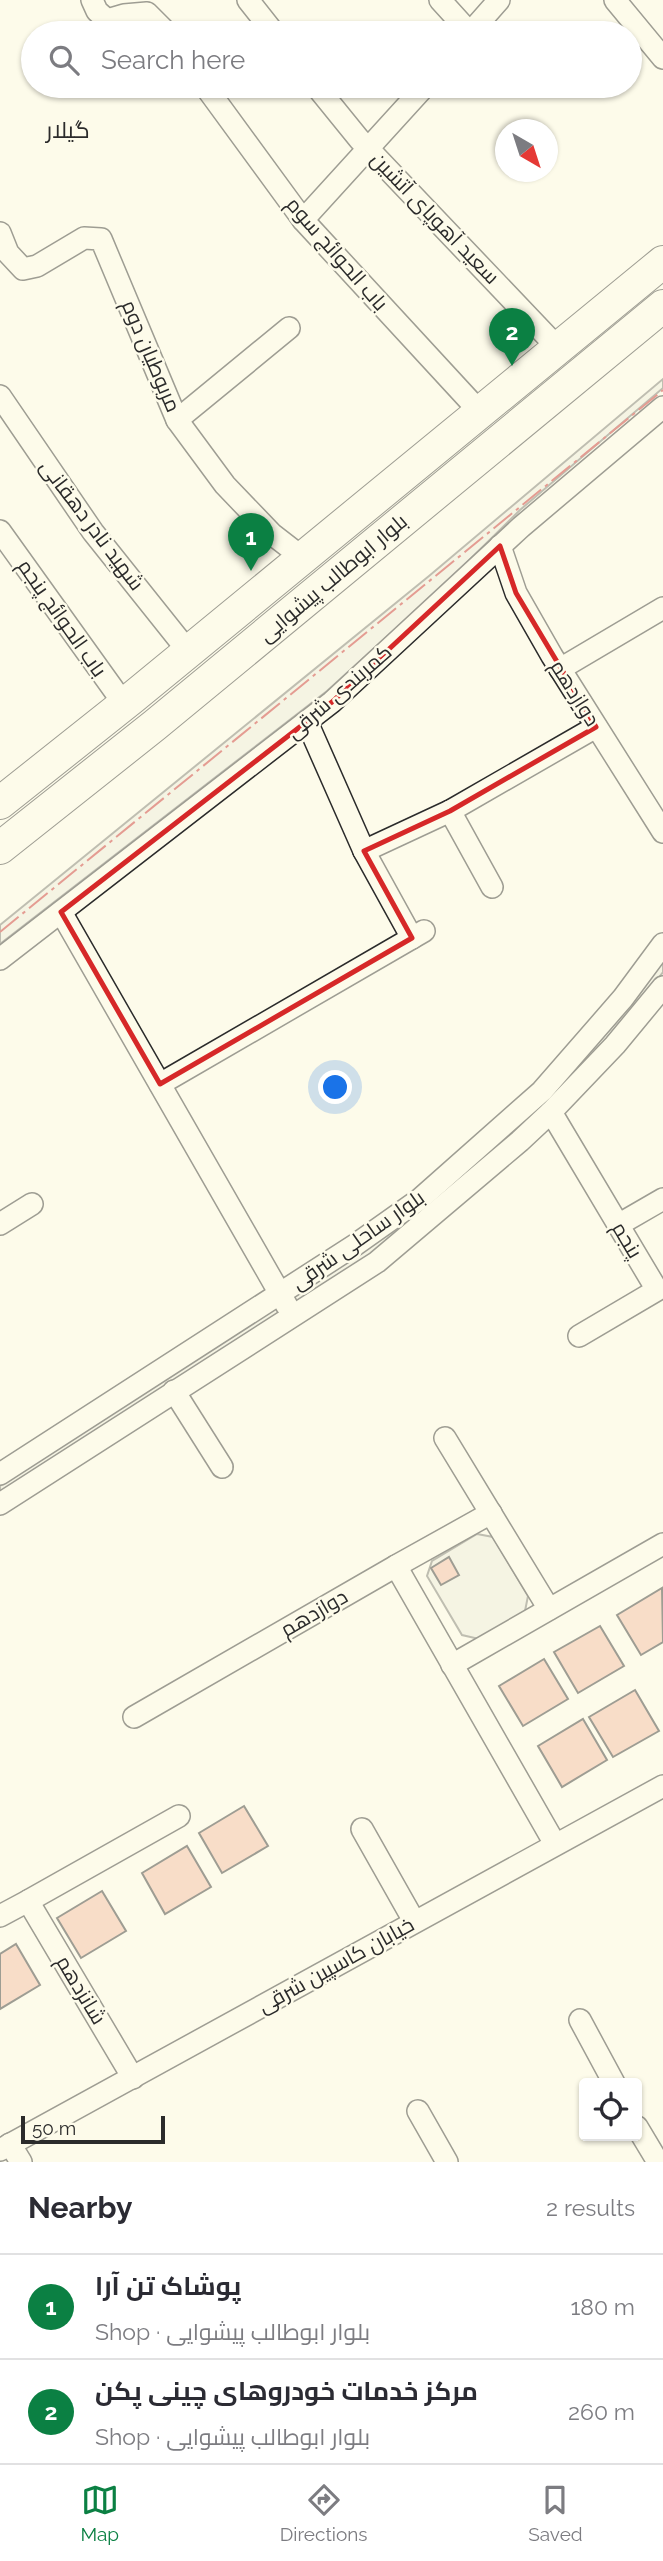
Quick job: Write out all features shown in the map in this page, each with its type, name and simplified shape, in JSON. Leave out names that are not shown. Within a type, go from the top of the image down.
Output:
[{"type":"highway","name":"بلوار ابوطالب پیشوایی","points":[[0,803],[663,262]]},
{"type":"highway","name":"بلوار ابوطالب پیشوایی","points":[[0,848],[155,725],[663,306]]},
{"type":"street","points":[[92,0],[97,11],[107,20],[147,13],[155,21]]},
{"type":"street","points":[[248,0],[265,21]]},
{"type":"street","points":[[440,0],[459,21]]},
{"type":"street","points":[[481,21],[499,0]]},
{"type":"street","points":[[615,0],[632,21]]},
{"type":"street","points":[[642,33],[663,58]]},
{"type":"street","name":"باب الحوائج سوم","points":[[214,98],[303,220],[480,412]]},
{"type":"street","name":"سعید آهوپای آتشین","points":[[326,98],[359,139],[558,348]]},
{"type":"street","points":[[303,220],[414,98]]},
{"type":"street","name":"مربوطیان دوم","points":[[0,233],[8,253],[23,269],[37,265],[84,238],[101,239],[177,420],[225,485],[272,534],[303,558]]},
{"type":"street","points":[[177,420],[289,328]]},
{"type":"street","name":"شهید نادر دهقانی","points":[[0,396],[93,532],[188,651]]},
{"type":"street","name":"کمربندی شرقی","points":[[0,959],[332,702],[500,546],[663,407]]},
{"type":"street","name":"باب الحوائج پنجم","points":[[0,531],[124,704]]},
{"type":"street","name":"دوازدهم","points":[[500,546],[516,593],[560,669],[663,832]]},
{"type":"street","points":[[560,669],[663,608]]},
{"type":"street","points":[[160,1084],[418,935],[364,851],[307,722]]},
{"type":"street","points":[[364,851],[450,811],[596,727]]},
{"type":"street","points":[[450,811],[492,887]]},
{"type":"street","points":[[61,912],[294,1316]]},
{"type":"street","name":"بلوار ساحلی شرقی","points":[[0,1474],[279,1294],[420,1199],[542,1091],[623,998],[663,944]]},
{"type":"street","name":"بلوار ساحلی شرقی","points":[[0,1504],[377,1262],[551,1112],[615,1045],[663,987]]},
{"type":"street","name":"پنجم","points":[[551,1112],[660,1290],[579,1336]]},
{"type":"street","points":[[618,1225],[663,1199]]},
{"type":"street","points":[[0,1223],[32,1204]]},
{"type":"street","points":[[174,1391],[222,1466]]},
{"type":"street","points":[[445,1438],[550,1609]]},
{"type":"street","name":"دوازدهم","points":[[134,1717],[491,1513]]},
{"type":"street","points":[[452,1665],[663,1544]]},
{"type":"street","points":[[396,1566],[555,1844]]},
{"type":"street","name":"خیابان کاسپین شرقی","points":[[10,2152],[133,2078],[414,1921],[555,1844],[661,1791]]},
{"type":"street","points":[[0,1916],[179,1816]]},
{"type":"street","points":[[362,1829],[414,1921]]},
{"type":"street","name":"شانزدهم","points":[[28,1901],[133,2078]]},
{"type":"street","points":[[580,2020],[611,2078]]},
{"type":"street","points":[[418,2111],[447,2162]]},
{"type":"street","points":[[642,2135],[658,2162]]},
{"type":"highlighted area","points":[[500,546],[516,593],[596,727],[450,811],[364,851],[412,938],[160,1084],[61,912],[332,702]]},
{"type":"shaded area","points":[[663,379],[663,388],[520,510],[446,583],[327,691],[0,944],[0,925],[429,576]]},
{"type":"shaded area","points":[[663,957],[663,972],[647,993],[545,1110],[370,1257],[298,1305],[292,1303],[294,1297],[414,1213]]},
{"type":"shaded area","points":[[277,1307],[283,1313],[0,1496],[0,1486]]},
{"type":"shaded area","points":[[477,1534],[493,1537],[528,1596],[525,1611],[479,1639],[462,1635],[427,1576],[432,1561]]},
{"type":"building","points":[[449,1557],[459,1575],[441,1585],[431,1568]]},
{"type":"building","points":[[662,1588],[663,1642],[641,1655],[617,1615]]},
{"type":"building","points":[[600,1626],[624,1666],[578,1693],[554,1652]]},
{"type":"building","points":[[544,1659],[568,1699],[523,1726],[499,1686]]},
{"type":"building","points":[[635,1690],[659,1731],[613,1757],[589,1717]]},
{"type":"building","points":[[583,1719],[607,1760],[562,1787],[538,1746]]},
{"type":"building","points":[[244,1806],[268,1846],[222,1873],[199,1833]]},
{"type":"building","points":[[187,1846],[211,1887],[165,1914],[142,1873]]},
{"type":"building","points":[[102,1891],[126,1931],[81,1958],[57,1918]]},
{"type":"building","points":[[16,1944],[40,1985],[0,2009],[0,1954]]},
{"type":"power","points":[[0,932],[663,390]]},
{"type":"place","name":"مرکز خدمات خودروهای چینی پکن","points":[[512,366]]},
{"type":"place","name":"پوشاک تن آرا","points":[[251,571]]},
{"type":"district","name":"گیلار","points":[[68,130]]}]
